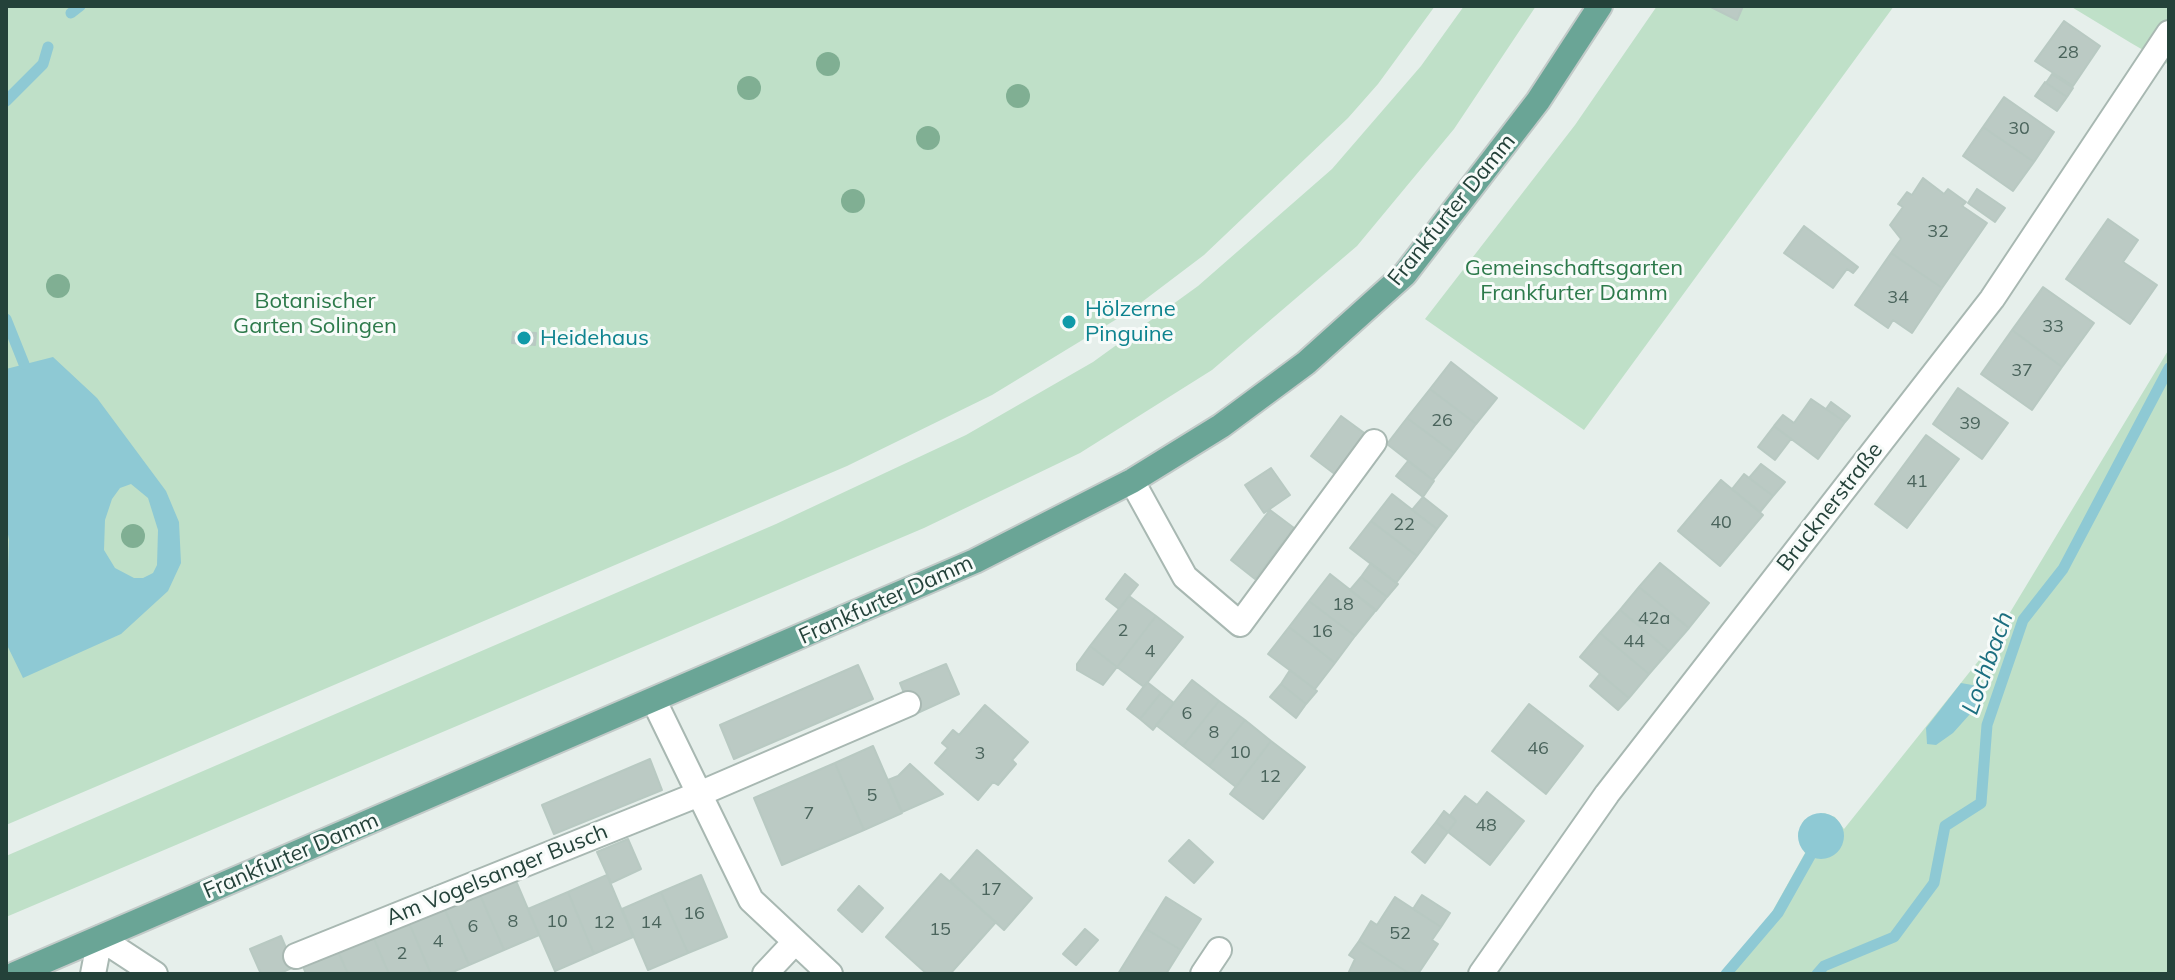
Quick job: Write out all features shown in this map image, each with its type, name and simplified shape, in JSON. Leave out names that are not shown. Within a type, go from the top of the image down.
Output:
[{"type":"main road","name":"Frankfurter Damm","points":[[15,974],[975,561],[1132,481],[1221,426],[1306,363],[1405,274],[1538,101],[1600,6]]},
{"type":"street","name":"Brucknerstraße","points":[[1481,974],[1607,794],[1992,299],[2169,33]]},
{"type":"street","points":[[1132,481],[1185,577],[1240,624],[1374,442]]},
{"type":"street","points":[[654,701],[751,900],[830,974]]},
{"type":"street","name":"Am Vogelsanger Busch","points":[[296,956],[699,794],[908,704]]},
{"type":"street","points":[[93,974],[100,938],[155,974]]},
{"type":"street","points":[[765,974],[794,943]]},
{"type":"street","points":[[1203,974],[1219,950]]},
{"type":"green space","name":"Botanischer Garten Solingen","points":[[6,6],[1435,6],[1378,84],[1348,118],[1204,255],[1130,311],[992,395],[847,466],[6,825]]},
{"type":"green space","points":[[1464,6],[1536,6],[1454,129],[1357,246],[1212,370],[1080,453],[924,528],[6,917],[6,856],[776,524],[966,435],[1093,362],[1198,286],[1332,169],[1421,66]]},
{"type":"green space","name":"Gemeinschaftsgarten Frankfurter Damm","points":[[1657,6],[1894,6],[1584,430],[1425,319],[1575,125]]},
{"type":"green space","points":[[2070,6],[2169,6],[2169,65],[2131,43]]},
{"type":"green space","points":[[2169,349],[2169,974],[1731,974],[1772,912],[1805,853],[1798,834],[1804,820],[1824,813],[1835,817],[1844,829],[1988,649]]},
{"type":"water","points":[[53,357],[97,398],[166,491],[179,522],[181,563],[168,591],[121,634],[23,678],[6,643],[9,540],[6,523],[6,369]],"holes":[[[131,484],[148,498],[158,530],[157,565],[153,573],[134,578],[115,568],[104,550],[105,520],[112,499],[120,488]]]},
{"type":"water","points":[[1961,683],[1978,686],[1983,694],[1979,704],[1953,733],[1936,745],[1927,744],[1926,728]]},
{"type":"water","points":[[1821,813],[1837,820],[1844,836],[1837,852],[1821,859],[1805,852],[1798,836],[1805,820]]},
{"type":"building","points":[[1709,6],[1743,6],[1737,20]]},
{"type":"building","points":[[2064,21],[2100,46],[2073,86],[2035,61]]},
{"type":"building","points":[[2052,74],[2073,88],[2067,97],[2046,83]]},
{"type":"building","points":[[2045,82],[2067,97],[2057,111],[2035,96]]},
{"type":"building","points":[[2004,97],[2054,132],[2034,162],[1983,127]]},
{"type":"building","points":[[1983,127],[2034,162],[2013,191],[1963,156]]},
{"type":"building","points":[[1923,178],[1944,194],[1948,189],[1966,202],[1962,206],[1987,223],[1942,288],[1891,253],[1901,239],[1890,225],[1903,207],[1898,204],[1907,192],[1912,195]]},
{"type":"building","points":[[1977,189],[2005,208],[1995,222],[1968,203]]},
{"type":"building","points":[[2108,219],[2138,240],[2123,262],[2157,285],[2130,324],[2066,279]]},
{"type":"building","points":[[1804,226],[1858,267],[1853,273],[1847,269],[1833,288],[1784,253]]},
{"type":"building","points":[[1891,253],[1942,288],[1912,333],[1893,320],[1888,328],[1855,305]]},
{"type":"building","points":[[2043,287],[2094,323],[2062,367],[2012,330]]},
{"type":"building","points":[[2012,330],[2062,367],[2032,410],[1981,374]]},
{"type":"building","name":"Heidehaus","points":[[513,332],[536,333],[535,345],[512,343]]},
{"type":"building","points":[[1451,362],[1497,398],[1476,424],[1430,389]]},
{"type":"building","points":[[1958,388],[2008,423],[1982,459],[1933,424]]},
{"type":"building","points":[[1430,389],[1476,424],[1454,453],[1407,418]]},
{"type":"building","points":[[1811,399],[1845,422],[1818,459],[1774,426],[1783,415],[1794,423]]},
{"type":"building","points":[[1831,402],[1850,416],[1845,422],[1826,409]]},
{"type":"building","points":[[1341,416],[1367,435],[1336,475],[1311,456]]},
{"type":"building","points":[[1407,418],[1454,453],[1433,480],[1387,444]]},
{"type":"building","points":[[1774,426],[1791,439],[1775,460],[1758,447]]},
{"type":"building","points":[[1926,435],[1959,459],[1907,528],[1875,504]]},
{"type":"building","points":[[1408,461],[1434,481],[1423,497],[1396,476]]},
{"type":"building","points":[[1761,464],[1785,482],[1773,496],[1749,478]]},
{"type":"building","points":[[1271,468],[1290,495],[1264,513],[1245,485]]},
{"type":"building","points":[[1744,474],[1773,496],[1760,512],[1732,489]]},
{"type":"building","points":[[1721,480],[1763,515],[1720,566],[1678,531]]},
{"type":"building","points":[[1392,494],[1437,529],[1417,556],[1371,521]]},
{"type":"building","points":[[1423,497],[1447,516],[1437,529],[1412,510]]},
{"type":"building","points":[[1270,510],[1294,528],[1255,579],[1231,560]]},
{"type":"building","points":[[1371,521],[1417,556],[1396,583],[1350,548]]},
{"type":"building","points":[[1371,563],[1398,584],[1387,597],[1361,577]]},
{"type":"building","points":[[1660,563],[1709,603],[1689,628],[1639,587]]},
{"type":"building","points":[[1125,574],[1138,585],[1119,609],[1106,599]]},
{"type":"building","points":[[1330,574],[1376,610],[1355,636],[1309,601]]},
{"type":"building","points":[[1361,577],[1387,597],[1376,611],[1350,590]]},
{"type":"building","points":[[1639,587],[1689,628],[1669,651],[1620,610]]},
{"type":"building","points":[[1129,596],[1156,616],[1117,667],[1090,646]]},
{"type":"building","points":[[1309,601],[1355,636],[1335,663],[1289,627]]},
{"type":"building","points":[[1620,610],[1669,651],[1649,674],[1600,633]]},
{"type":"building","points":[[1156,616],[1183,637],[1144,687],[1117,667]]},
{"type":"building","points":[[1289,627],[1335,663],[1315,689],[1268,654]]},
{"type":"building","points":[[1600,633],[1649,674],[1629,698],[1580,657]]},
{"type":"building","points":[[1090,646],[1117,667],[1103,685],[1077,670],[1077,664]]},
{"type":"building","points":[[946,664],[959,694],[913,715],[900,683]]},
{"type":"building","points":[[858,665],[873,699],[734,759],[720,725]]},
{"type":"building","points":[[1290,670],[1317,691],[1306,704],[1281,684]]},
{"type":"building","points":[[1600,674],[1629,698],[1618,710],[1590,686]]},
{"type":"building","points":[[1192,680],[1219,701],[1183,746],[1156,725]]},
{"type":"building","points":[[1147,682],[1161,693],[1140,719],[1127,709]]},
{"type":"building","points":[[1281,684],[1306,704],[1296,718],[1270,697]]},
{"type":"building","points":[[1161,693],[1174,703],[1153,730],[1140,719]]},
{"type":"building","points":[[1219,701],[1245,720],[1209,766],[1183,746]]},
{"type":"building","points":[[1529,704],[1583,746],[1546,794],[1492,751]]},
{"type":"building","points":[[985,705],[1028,742],[1012,760],[1016,764],[998,785],[993,782],[978,800],[935,763],[948,748],[942,743],[953,730],[959,735]]},
{"type":"building","points":[[1245,720],[1271,741],[1236,787],[1209,766]]},
{"type":"building","points":[[1271,741],[1305,767],[1263,819],[1230,794]]},
{"type":"building","points":[[873,746],[902,813],[864,830],[835,763]]},
{"type":"building","points":[[650,759],[662,790],[554,834],[542,805]]},
{"type":"building","points":[[835,763],[864,830],[782,865],[754,798]]},
{"type":"building","points":[[910,764],[943,794],[902,812],[888,780],[898,776]]},
{"type":"building","points":[[1487,792],[1524,821],[1490,865],[1448,832],[1456,821],[1450,815],[1465,796],[1477,805]]},
{"type":"building","points":[[1444,811],[1456,821],[1448,832],[1436,822]]},
{"type":"building","points":[[1436,822],[1448,832],[1425,863],[1412,852]]},
{"type":"building","points":[[628,839],[641,869],[611,883],[597,852]]},
{"type":"building","points":[[1189,840],[1213,862],[1194,883],[1169,861]]},
{"type":"building","points":[[977,850],[1032,898],[1004,930],[950,881]]},
{"type":"building","points":[[513,874],[539,935],[504,950],[477,888]]},
{"type":"building","points":[[941,874],[996,922],[950,974],[927,974],[886,937]]},
{"type":"building","points":[[607,875],[633,937],[594,954],[568,892]]},
{"type":"building","points":[[701,875],[727,937],[688,953],[661,892]]},
{"type":"building","points":[[859,886],[883,908],[862,932],[838,910]]},
{"type":"building","points":[[477,888],[504,950],[469,965],[442,903]]},
{"type":"building","points":[[568,892],[594,954],[555,971],[528,909]]},
{"type":"building","points":[[661,892],[688,953],[648,970],[622,909]]},
{"type":"building","points":[[1422,895],[1450,913],[1441,927],[1413,909]]},
{"type":"building","points":[[1166,897],[1201,919],[1181,950],[1146,929]]},
{"type":"building","points":[[1395,897],[1441,927],[1432,940],[1438,944],[1418,974],[1410,974],[1359,941],[1371,921],[1377,925]]},
{"type":"building","points":[[442,903],[469,965],[448,974],[431,974],[407,918]]},
{"type":"building","points":[[407,918],[431,974],[389,974],[372,934]]},
{"type":"building","points":[[1085,929],[1098,940],[1076,965],[1063,954]]},
{"type":"building","points":[[1146,929],[1181,950],[1166,974],[1118,974]]},
{"type":"building","points":[[372,934],[389,974],[348,974],[337,949]]},
{"type":"building","points":[[281,936],[294,967],[278,974],[261,974],[250,949]]},
{"type":"building","points":[[1359,941],[1410,974],[1348,974],[1355,959],[1349,955]]},
{"type":"building","points":[[337,949],[348,974],[306,974],[302,964]]},
{"type":"waterway","points":[[71,13],[80,6]]},
{"type":"waterway","points":[[6,101],[43,64],[48,47]]},
{"type":"waterway","points":[[6,319],[24,364]]},
{"type":"waterway","name":"Lochbach","points":[[1817,974],[1824,966],[1894,937],[1934,883],[1945,826],[1981,803],[1987,725],[2023,620],[2063,569],[2169,368]]},
{"type":"waterway","points":[[1726,974],[1778,913],[1810,856]]},
{"type":"place","name":"Hölzerne Pinguine","points":[[1069,322]]},
{"type":"place","name":"Heidehaus","points":[[524,338]]}]
